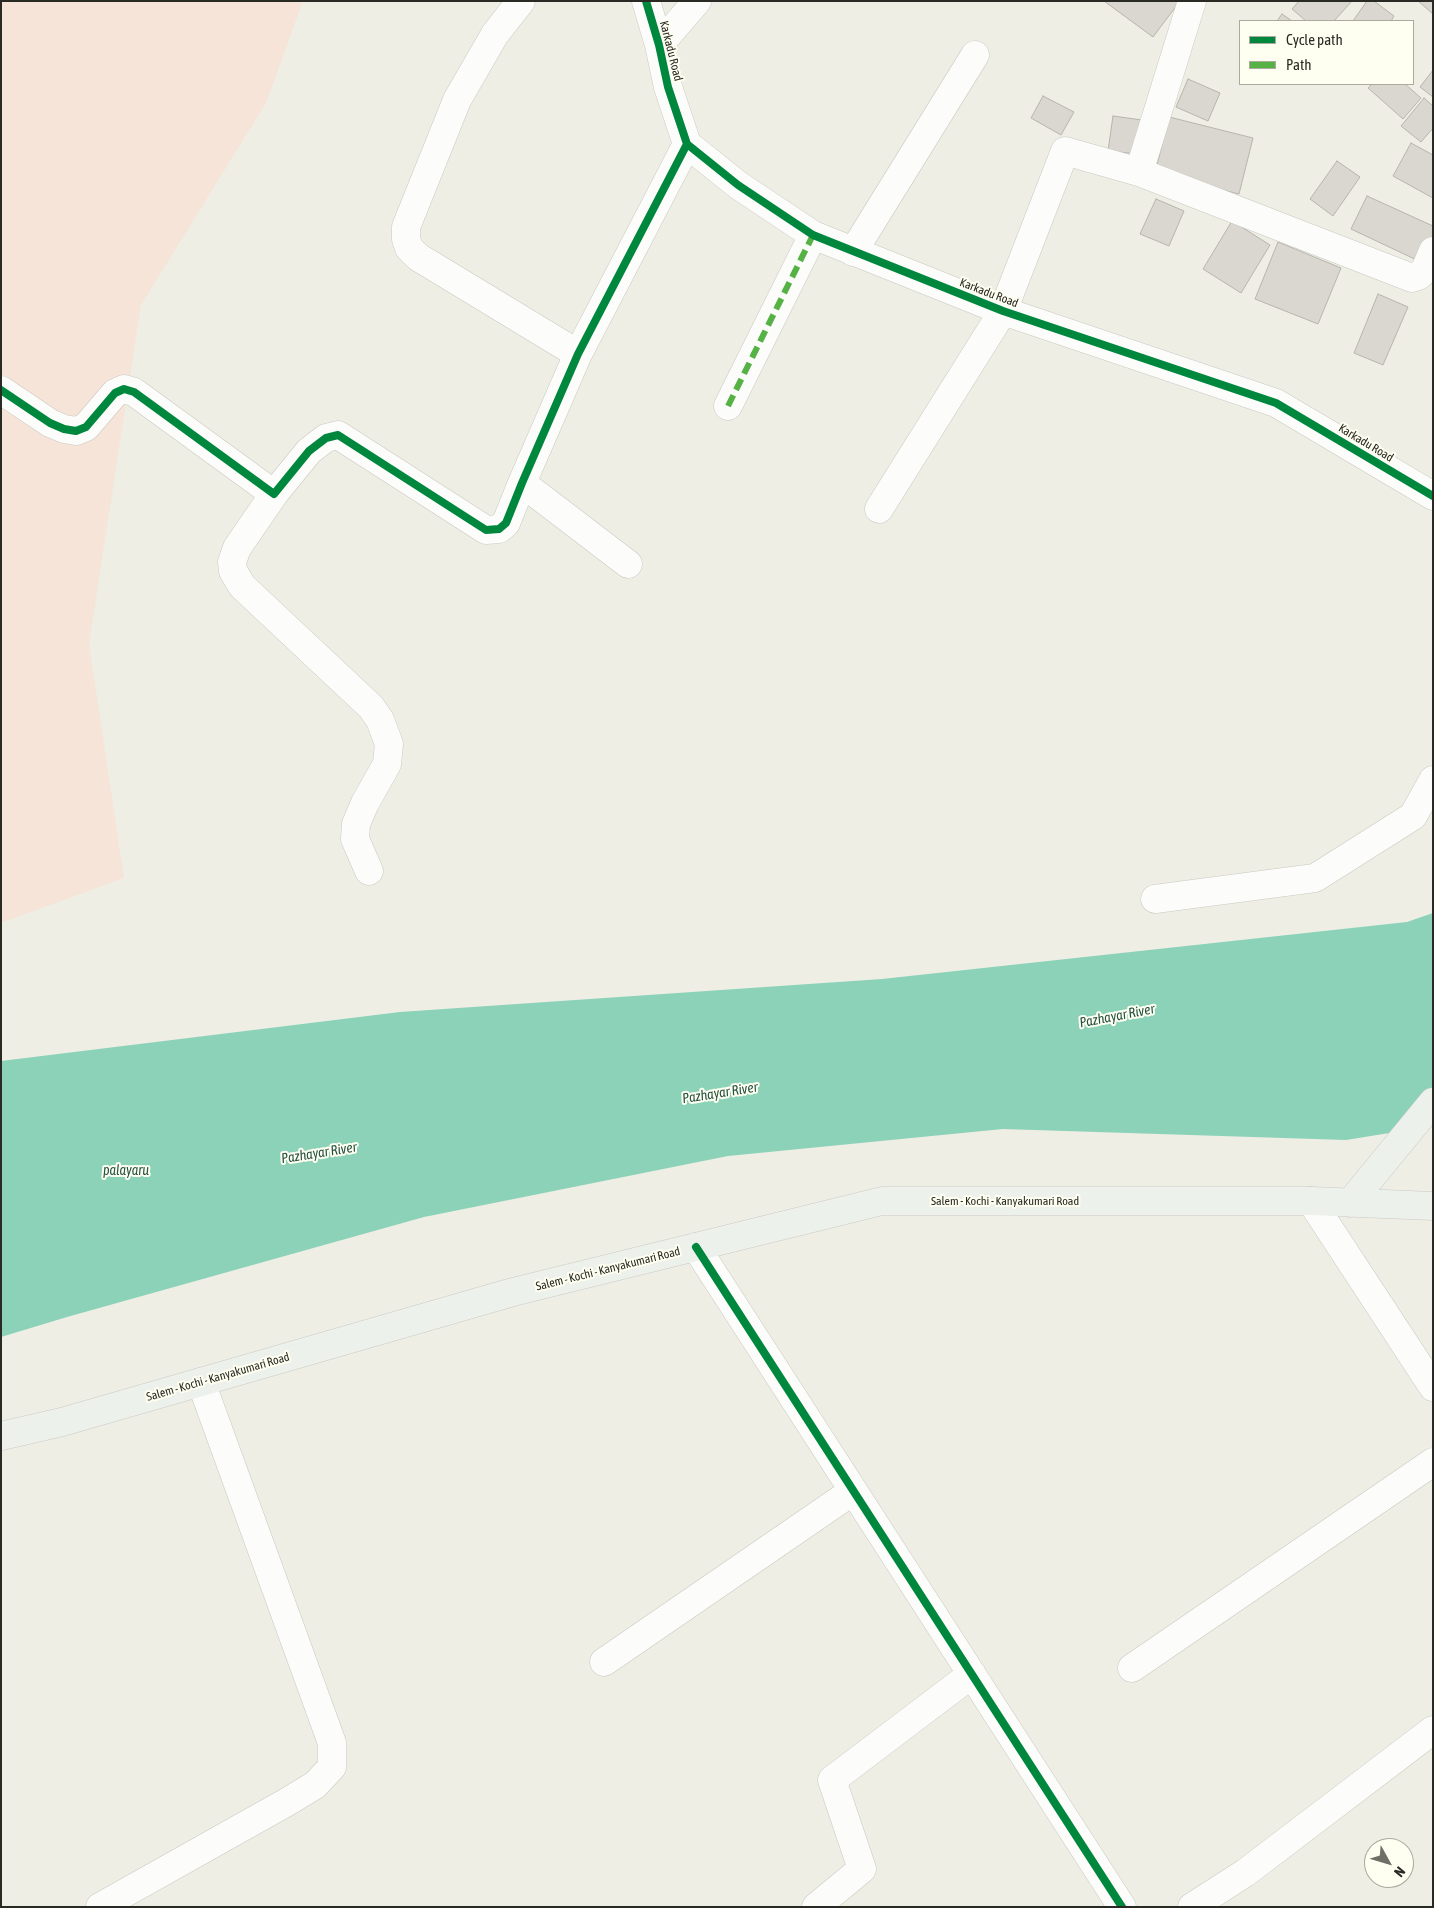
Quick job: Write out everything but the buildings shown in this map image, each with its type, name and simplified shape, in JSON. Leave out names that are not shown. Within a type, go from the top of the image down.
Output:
[{"type":"main road","points":[[1350,1203],[1433,1102]]},
{"type":"main road","name":"Salem - Kochi - Kanyakumari Road","points":[[1,1436],[62,1422],[512,1292],[882,1201],[1311,1201],[1433,1206]]},
{"type":"street","points":[[521,1],[495,34],[457,100],[406,227],[406,239],[409,248],[418,257],[578,354]]},
{"type":"street","name":"Karkadu Road","points":[[646,1],[660,45],[668,87],[687,144],[738,185],[813,235],[1003,310],[1276,403],[1433,496]]},
{"type":"street","points":[[660,45],[697,1]]},
{"type":"street","points":[[1139,172],[1192,1]]},
{"type":"street","points":[[852,252],[975,55]]},
{"type":"street","points":[[369,871],[356,839],[356,824],[365,803],[387,764],[389,744],[380,720],[371,707],[242,586],[233,571],[232,562],[237,548],[274,494],[309,451],[326,438],[338,435],[486,530],[499,529],[506,523],[578,354],[687,144]]},
{"type":"street","points":[[879,509],[1003,310],[1065,151],[1139,172],[1412,278],[1425,270],[1433,251]]},
{"type":"street","points":[[728,406],[813,235]]},
{"type":"street","points":[[1,390],[50,424],[76,431],[86,427],[115,393],[124,389],[134,392],[274,494]]},
{"type":"street","points":[[522,483],[628,564]]},
{"type":"street","points":[[1155,899],[1315,878],[1413,816],[1433,780]]},
{"type":"street","points":[[1311,1201],[1433,1387]]},
{"type":"street","points":[[696,1247],[1122,1907]]},
{"type":"street","points":[[100,1907],[294,1797],[315,1784],[332,1767],[332,1743],[200,1382]]},
{"type":"street","points":[[1132,1668],[1433,1462]]},
{"type":"street","points":[[604,1662],[853,1491]]},
{"type":"street","points":[[816,1907],[862,1869],[832,1780],[972,1674]]},
{"type":"street","points":[[1192,1907],[1244,1873],[1433,1730]]},
{"type":"shaded area","points":[[1,1],[303,1],[266,103],[141,305],[89,644],[124,878],[1,923]]},
{"type":"water","name":"palayaru","points":[[1433,913],[1433,1126],[1346,1140],[1003,1129],[728,1156],[424,1217],[1,1337],[1,1061],[400,1012],[882,979],[1407,922]]},
{"type":"marked path","points":[[728,406],[813,235]]},
{"type":"cycle path","points":[[646,1],[659,45],[668,87],[687,144],[738,185],[813,235],[1003,311],[1276,403],[1433,496]]},
{"type":"cycle path","points":[[1,390],[50,423],[64,429],[76,431],[86,427],[115,393],[124,389],[134,392],[274,494],[309,451],[326,438],[338,435],[486,530],[499,529],[506,523],[578,354],[687,144]]},
{"type":"cycle path","points":[[696,1247],[1122,1907]]},
{"type":"water label","name":"Pazhayar River","points":[[1117,1016]]},
{"type":"water label","name":"Pazhayar River","points":[[720,1093]]},
{"type":"water label","name":"Pazhayar River","points":[[319,1153]]}]
